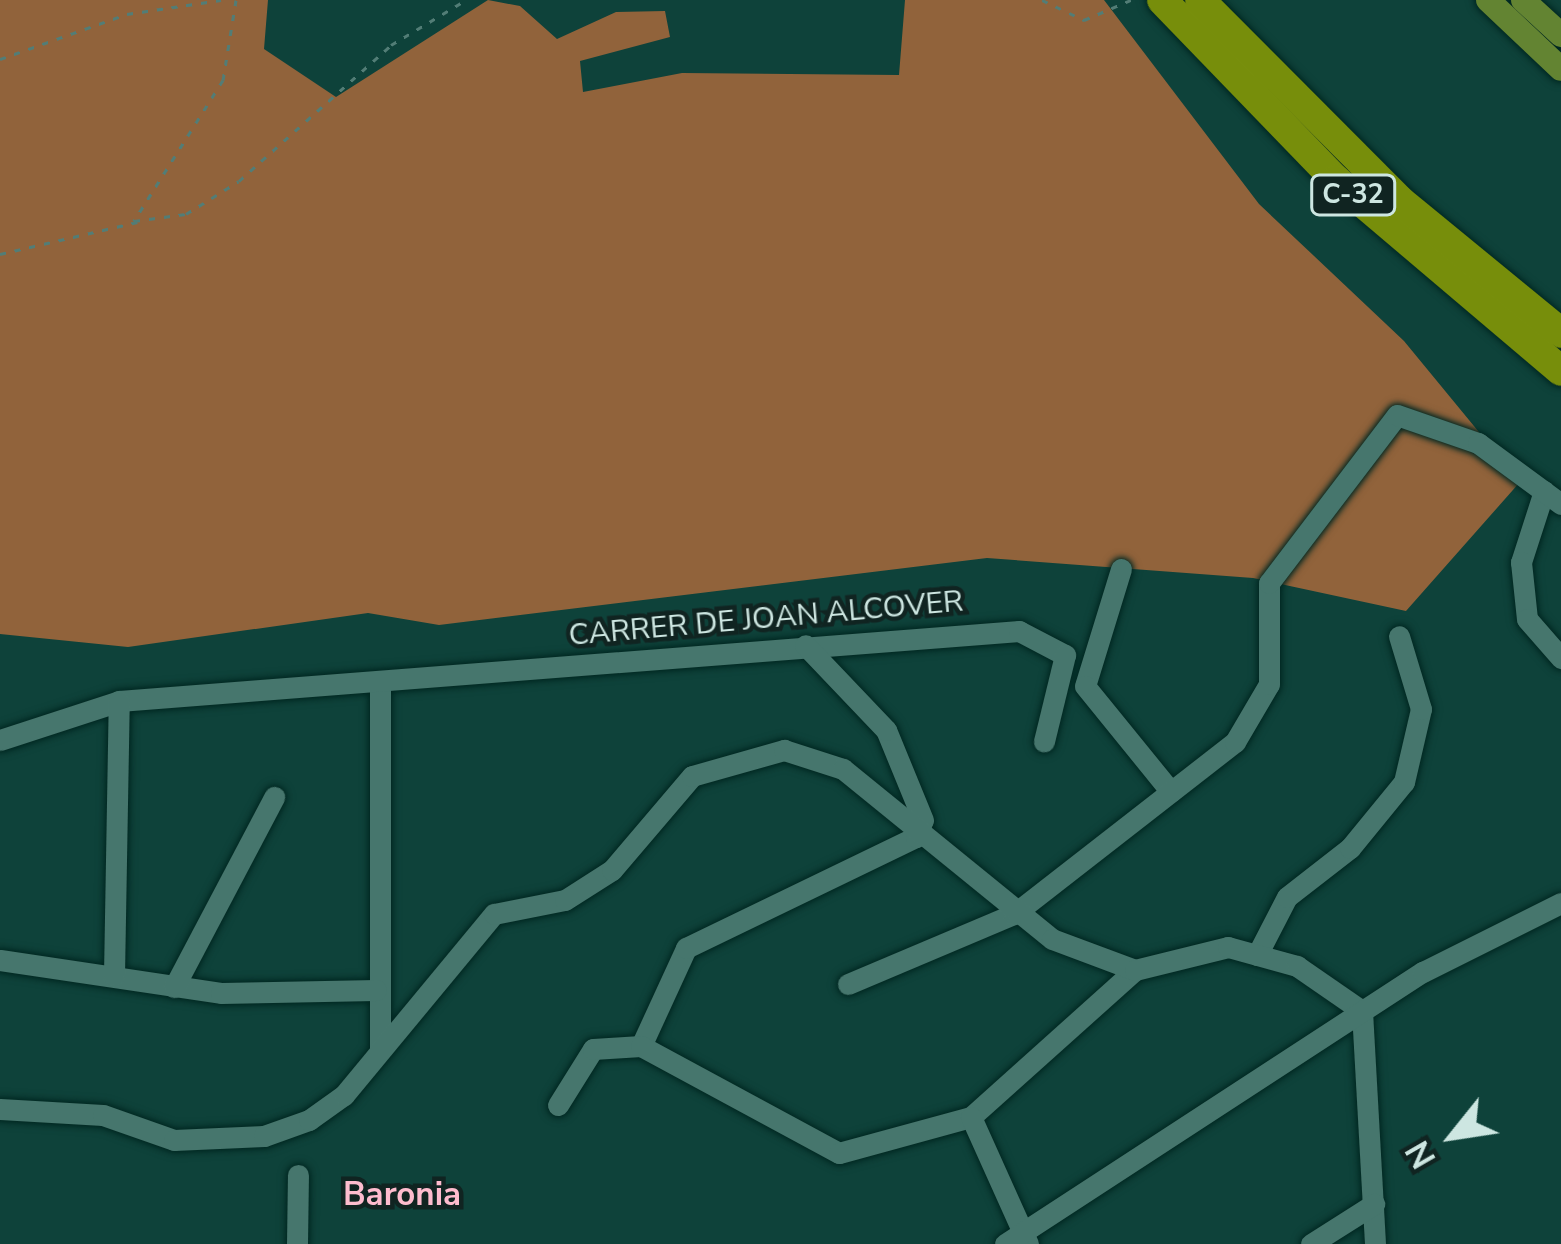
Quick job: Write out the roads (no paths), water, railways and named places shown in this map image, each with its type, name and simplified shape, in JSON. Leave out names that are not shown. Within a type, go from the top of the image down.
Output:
[{"type":"highway","name":"C-32","points":[[1162,0],[1336,180],[1561,371]]},
{"type":"highway","name":"C-32","points":[[1200,0],[1399,199],[1561,333]]},
{"type":"main road","points":[[1488,0],[1561,69]]},
{"type":"main road","points":[[1505,0],[1561,59]]},
{"type":"main road","points":[[1523,0],[1561,35]]},
{"type":"street","points":[[848,984],[1014,914],[1171,792],[1256,715],[1269,684],[1269,583],[1397,416],[1441,424],[1553,498],[1521,562],[1527,619],[1561,658]]},
{"type":"street","points":[[1121,569],[1085,686],[1171,792]]},
{"type":"street","name":"CARRER DE JOAN ALCOVER","points":[[0,740],[118,701],[380,684],[802,644],[1019,631],[1065,655],[1045,741]]},
{"type":"street","points":[[1257,955],[1287,897],[1350,848],[1405,782],[1421,709],[1399,636]]},
{"type":"street","points":[[640,1046],[686,948],[916,837],[922,820],[886,730],[824,654],[802,644]]},
{"type":"street","points":[[380,684],[376,990],[380,1048]]},
{"type":"street","points":[[114,975],[118,701]]},
{"type":"street","points":[[0,1109],[103,1114],[174,1140],[265,1136],[344,1095],[494,914],[565,900],[612,870],[692,776],[721,762],[810,750],[1014,914],[1135,970]]},
{"type":"street","points":[[174,987],[274,797]]},
{"type":"street","points":[[971,1117],[1020,1241],[1362,1011],[1561,903]]},
{"type":"street","points":[[559,1105],[593,1049],[640,1046],[839,1153],[971,1117],[1135,970],[1228,947],[1334,985],[1362,1011],[1375,1244]]},
{"type":"street","points":[[0,960],[174,987],[376,990]]},
{"type":"street","points":[[297,1244],[298,1175]]},
{"type":"street","points":[[1311,1244],[1373,1204]]},
{"type":"district","name":"Baronia","points":[[402,1195]]}]
